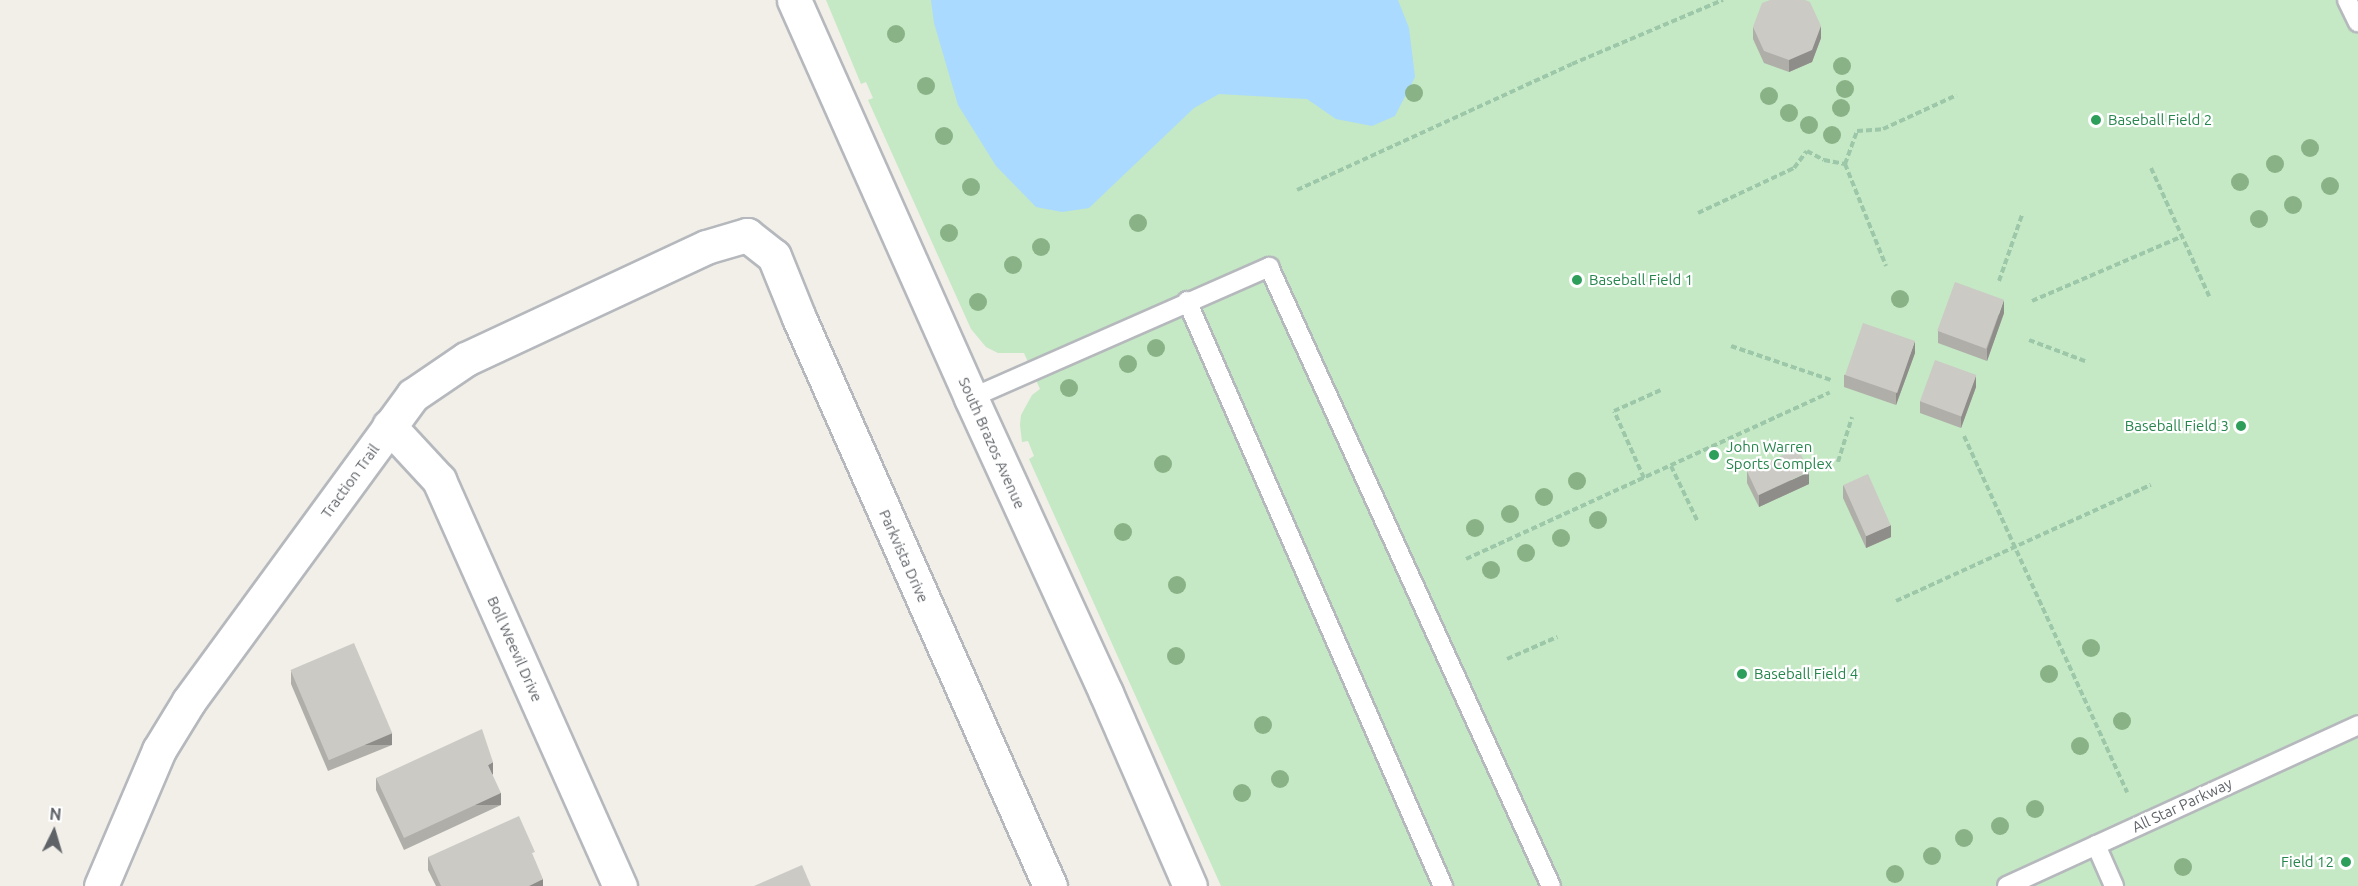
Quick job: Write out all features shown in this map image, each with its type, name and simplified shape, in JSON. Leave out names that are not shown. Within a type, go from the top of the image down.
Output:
[{"type":"street","name":"South Brazos Avenue","points":[[794,0],[971,398],[1106,693],[1190,886]]},
{"type":"street","name":"Traction Trail","points":[[101,886],[159,750],[189,701],[413,396],[466,359],[706,247],[747,235]]},
{"type":"street","name":"Parkvista Drive","points":[[747,235],[774,256],[799,318],[1050,886]]},
{"type":"street","name":"Boll Weevil Drive","points":[[389,426],[439,480],[620,886]]},
{"type":"lane","points":[[2347,0],[2358,23]]},
{"type":"lane","points":[[971,398],[1187,301],[1269,267],[1551,886]]},
{"type":"lane","points":[[1187,301],[1443,886]]},
{"type":"lane","name":"All Star Parkway","points":[[2007,886],[2358,725]]},
{"type":"lane","points":[[2096,845],[2114,886]]},
{"type":"path","points":[[1297,190],[1572,64],[1723,0]]},
{"type":"path","points":[[1886,266],[1845,164],[1857,131],[1883,129],[1957,95]]},
{"type":"path","points":[[1698,213],[1794,168],[1807,151],[1824,160],[1845,164]]},
{"type":"path","points":[[2151,168],[2209,296]]},
{"type":"path","points":[[1999,281],[2022,215]]},
{"type":"path","points":[[2032,301],[2183,236]]},
{"type":"path","points":[[2029,340],[2085,361]]},
{"type":"path","points":[[1731,346],[1831,380]]},
{"type":"path","points":[[1644,478],[1614,411],[1661,390]]},
{"type":"path","points":[[1466,559],[1830,392]]},
{"type":"path","points":[[1838,462],[1852,417]]},
{"type":"path","points":[[1964,436],[2127,792]]},
{"type":"path","points":[[1671,465],[1698,522]]},
{"type":"path","points":[[1896,601],[2151,485]]},
{"type":"path","points":[[1507,659],[1557,637]]},
{"type":"green space","name":"John Warren Sports Complex","points":[[826,0],[2358,0],[2358,886],[1221,886],[1029,459],[1034,456],[1028,441],[1022,442],[1021,415],[1032,395],[1040,389],[1024,353],[998,353],[986,347],[971,329],[868,100],[873,98],[866,82],[861,84]]},
{"type":"water","points":[[931,0],[1398,0],[1409,28],[1415,77],[1395,116],[1372,126],[1336,119],[1307,99],[1219,94],[1194,108],[1089,208],[1062,212],[1036,207],[996,166],[958,105],[934,23]]},
{"type":"building","points":[[1770,0],[1810,2],[1821,26],[1812,50],[1789,60],[1764,51],[1753,27],[1762,3]]},
{"type":"building","points":[[1955,282],[2004,300],[1986,349],[1937,331]]},
{"type":"building","points":[[1863,323],[1915,341],[1897,393],[1845,375]]},
{"type":"building","points":[[1935,360],[1976,375],[1961,416],[1920,401]]},
{"type":"building","points":[[1798,448],[1809,472],[1758,495],[1747,472]]},
{"type":"building","points":[[1868,474],[1891,525],[1866,536],[1843,485]]},
{"type":"building","points":[[354,643],[392,733],[329,760],[290,670]]},
{"type":"building","points":[[482,729],[493,762],[488,765],[501,793],[404,838],[376,778]]},
{"type":"building","points":[[519,816],[535,852],[532,853],[543,879],[529,886],[441,886],[428,857]]},
{"type":"building","points":[[802,865],[811,886],[754,886]]},
{"type":"place","name":"Baseball Field 2","points":[[2096,120]]},
{"type":"place","name":"Baseball Field 1","points":[[1577,280]]},
{"type":"place","name":"Baseball Field 3","points":[[2241,426]]},
{"type":"place","name":"John Warren Sports Complex","points":[[1714,455]]},
{"type":"place","name":"Baseball Field 4","points":[[1742,674]]},
{"type":"place","name":"Field 12","points":[[2346,862]]}]
